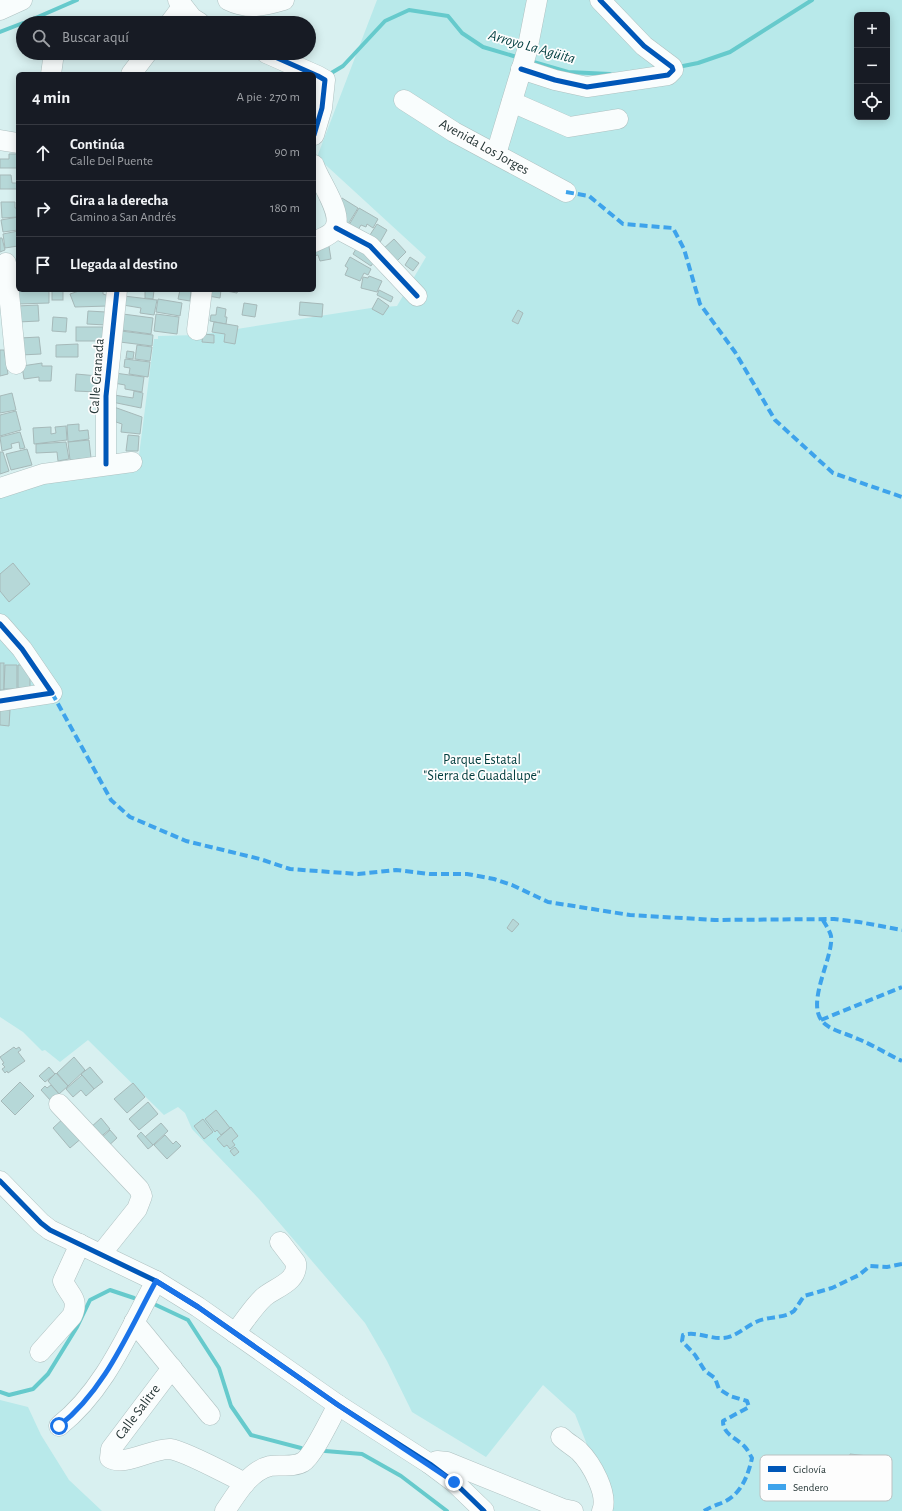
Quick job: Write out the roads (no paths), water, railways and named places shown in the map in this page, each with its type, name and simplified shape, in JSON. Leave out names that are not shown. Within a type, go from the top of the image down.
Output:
[{"type":"street","points":[[0,10],[22,0]]},
{"type":"street","points":[[228,0],[238,5],[259,7],[284,0]]},
{"type":"street","points":[[496,154],[527,51],[537,0]]},
{"type":"street","points":[[521,69],[555,80],[587,86],[668,76],[673,70],[672,67],[644,46],[600,0]]},
{"type":"street","points":[[174,16],[180,3],[190,16]]},
{"type":"street","points":[[51,72],[53,60]]},
{"type":"street","points":[[133,72],[142,60]]},
{"type":"street","points":[[282,60],[309,72]]},
{"type":"street","points":[[316,75],[325,80],[316,124]]},
{"type":"street","name":"Avenida Los Jorges","points":[[404,100],[454,132],[566,192]]},
{"type":"street","points":[[512,102],[569,127],[618,119]]},
{"type":"street","points":[[316,169],[334,206],[337,221],[336,228],[332,233],[316,241]]},
{"type":"street","points":[[336,228],[370,246],[416,296]]},
{"type":"street","points":[[8,262],[16,364]]},
{"type":"street","name":"Calle Granada","points":[[106,464],[106,396],[117,292]]},
{"type":"street","points":[[198,330],[202,292]]},
{"type":"street","points":[[0,488],[43,474],[106,464],[132,462]]},
{"type":"street","points":[[0,624],[22,649],[52,693],[0,701]]},
{"type":"street","points":[[59,1104],[139,1189],[142,1196],[137,1209],[101,1254]]},
{"type":"street","points":[[0,1181],[41,1223],[50,1230],[156,1281],[198,1307],[338,1405],[430,1464],[454,1482],[484,1511]]},
{"type":"street","points":[[235,1333],[264,1297],[286,1284],[295,1274],[296,1263],[280,1242]]},
{"type":"street","points":[[40,1352],[72,1316],[74,1311],[75,1299],[63,1281],[80,1244]]},
{"type":"street","points":[[59,1426],[76,1413],[104,1377],[156,1281]]},
{"type":"street","points":[[134,1322],[210,1415]]},
{"type":"street","name":"Calle Salitre","points":[[172,1368],[111,1449],[109,1453],[110,1458],[125,1460],[171,1449],[245,1483]]},
{"type":"street","points":[[225,1511],[245,1483],[261,1469],[270,1466],[296,1465],[304,1462],[310,1455],[338,1405]]},
{"type":"street","points":[[561,1437],[579,1451],[597,1477],[604,1497],[605,1505],[602,1511]]},
{"type":"street","points":[[430,1464],[437,1461],[447,1462],[563,1509],[573,1511]]},
{"type":"waterway","name":"Arroyo La Agüita","points":[[40,16],[77,0]]},
{"type":"waterway","name":"Arroyo La Agüita","points":[[678,67],[698,63],[730,52],[812,0]]},
{"type":"waterway","name":"Arroyo La Agüita","points":[[328,75],[343,66],[385,21],[409,10],[448,16],[462,33],[483,47],[520,58]]},
{"type":"waterway","name":"Arroyo La Agüita","points":[[0,32],[16,26]]},
{"type":"waterway","name":"Arroyo La Agüita","points":[[530,61],[568,72],[610,74]]},
{"type":"waterway","points":[[0,1392],[9,1395],[33,1389],[48,1374],[77,1327],[90,1300],[110,1290],[134,1298]]},
{"type":"waterway","points":[[156,1305],[188,1320],[219,1368],[231,1406],[251,1435],[301,1448]]},
{"type":"waterway","points":[[325,1451],[362,1454],[401,1476],[447,1511]]},
{"type":"park label","name":"Parque Estatal \"Sierra de Guadalupe\"","points":[[482,768]]}]
